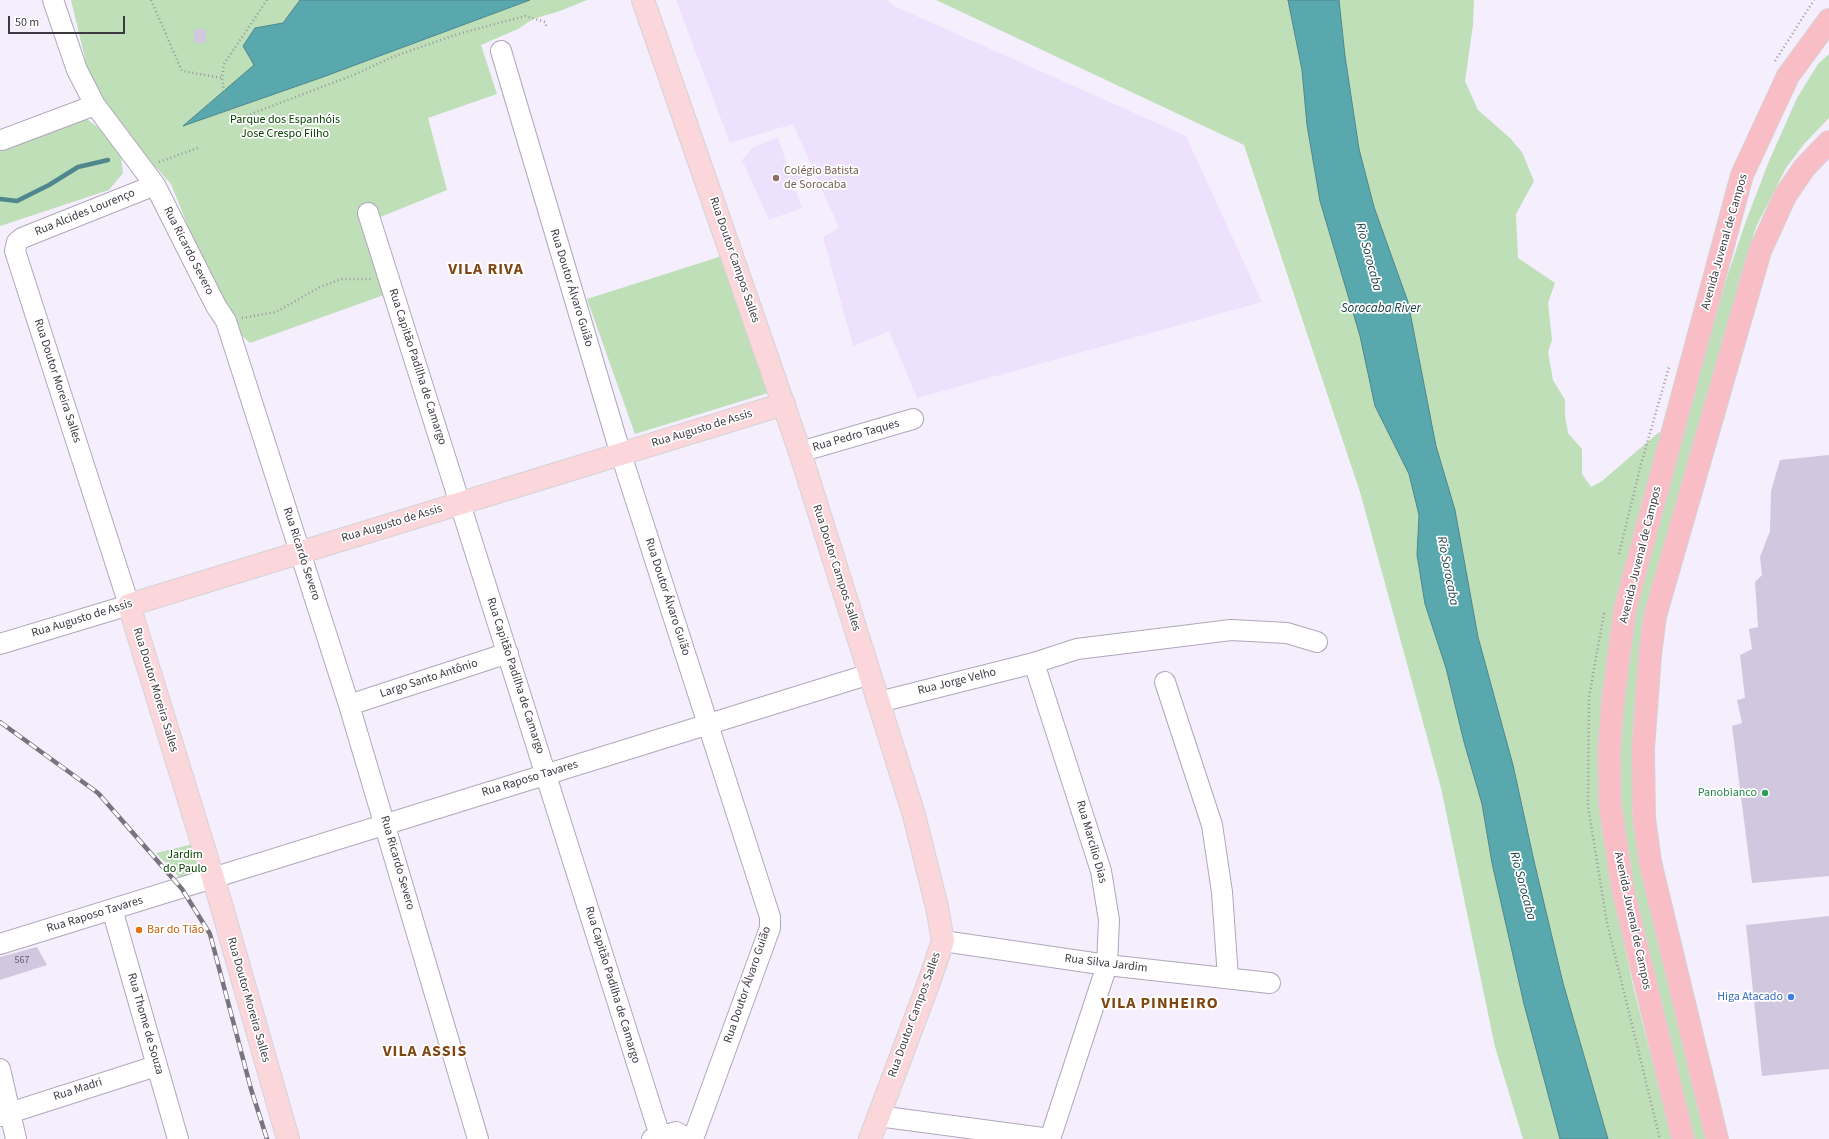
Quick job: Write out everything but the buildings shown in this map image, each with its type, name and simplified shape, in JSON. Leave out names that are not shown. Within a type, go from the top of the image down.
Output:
[{"type":"highway","name":"Avenida Juvenal de Campos","points":[[1683,1139],[1623,890],[1610,805],[1609,750],[1613,700],[1625,609],[1742,175],[1788,76],[1829,20]]},
{"type":"highway","points":[[1756,144],[1811,56],[1818,49],[1829,42]]},
{"type":"highway","points":[[1717,1139],[1650,862],[1644,817],[1643,748],[1647,680],[1655,616],[1760,251],[1785,196],[1804,168],[1829,136]]},
{"type":"highway","points":[[1804,168],[1829,142]]},
{"type":"main road","name":"Rua Doutor Campos Salles","points":[[643,0],[800,452],[914,815],[937,907],[943,941],[870,1139]]},
{"type":"main road","name":"Rua Augusto de Assis","points":[[129,605],[784,404]]},
{"type":"main road","name":"Rua Doutor Moreira Salles","points":[[129,605],[213,877],[288,1139]]},
{"type":"street","name":"Rua Ricardo Severo","points":[[52,0],[76,70],[96,105],[155,185],[216,306],[226,321],[350,705],[478,1139]]},
{"type":"street","name":"Rua Doutor Álvaro Guião","points":[[500,51],[620,454],[770,917],[770,928],[693,1139]]},
{"type":"street","points":[[2,140],[96,105]]},
{"type":"street","name":"Rua Alcides Lourenço","points":[[17,242],[22,238],[155,185]]},
{"type":"street","name":"Rua Capitão Padilha de Camargo","points":[[368,213],[546,774],[658,1138]]},
{"type":"street","name":"Rua Doutor Moreira Salles","points":[[17,242],[15,251],[129,605]]},
{"type":"street","name":"Rua Pedro Taques","points":[[800,452],[913,420]]},
{"type":"street","name":"Rua Augusto de Assis","points":[[0,644],[129,605]]},
{"type":"street","name":"Rua Jorge Velho","points":[[879,702],[1034,663],[1077,650],[1231,630],[1287,633],[1317,642]]},
{"type":"street","name":"Largo Santo Antônio","points":[[350,705],[508,653]]},
{"type":"street","name":"Rua Marcilio Dias","points":[[1034,663],[1102,871],[1109,920],[1107,964],[1050,1139]]},
{"type":"street","name":"Rua Raposo Tavares","points":[[0,944],[385,823],[870,674]]},
{"type":"street","points":[[1166,682],[1212,825],[1222,892],[1228,978]]},
{"type":"street","points":[[190,885],[205,889],[214,895],[221,904]]},
{"type":"street","name":"Rua Thome de Souza","points":[[112,909],[178,1139]]},
{"type":"street","name":"Rua Silva Jardim","points":[[943,941],[1107,964],[1270,983]]},
{"type":"street","name":"Rua Madri","points":[[5,1114],[156,1066]]},
{"type":"street","points":[[0,1069],[5,1114],[16,1139]]},
{"type":"street","points":[[878,1116],[1050,1139]]},
{"type":"street","points":[[658,1138],[676,1132],[688,1139]]},
{"type":"path","points":[[151,0],[182,70],[222,78]]},
{"type":"path","points":[[267,0],[224,64],[222,78],[225,100],[234,120],[351,76],[395,56],[458,34],[525,16],[544,22],[547,28]]},
{"type":"path","points":[[142,168],[200,147]]},
{"type":"path","points":[[226,321],[276,312],[320,287],[341,279],[389,279]]},
{"type":"shaded area","points":[[676,0],[887,0],[894,6],[1186,136],[1262,302],[917,398],[889,331],[853,346],[823,237],[839,228],[793,124],[730,143]]},
{"type":"shaded area","name":"Colégio Batista de Sorocaba","points":[[778,137],[789,171],[798,167],[805,184],[795,188],[802,208],[769,220],[742,160],[752,148]]},
{"type":"green space","name":"Parque dos Espanhóis Jose Crespo Filho","points":[[71,0],[587,0],[560,11],[533,19],[518,29],[481,45],[497,94],[428,118],[447,190],[368,222],[384,295],[250,343],[226,321],[171,184],[95,100]]},
{"type":"green space","points":[[936,0],[1474,0],[1473,25],[1465,81],[1478,110],[1510,138],[1522,152],[1534,181],[1516,214],[1518,258],[1555,283],[1548,303],[1552,340],[1548,352],[1553,380],[1565,400],[1565,416],[1568,433],[1582,449],[1582,474],[1591,487],[1602,481],[1659,432],[1661,434],[1624,570],[1608,845],[1619,920],[1634,990],[1672,1139],[1523,1139],[1495,1047],[1441,788],[1360,492],[1244,145]]},
{"type":"green space","points":[[1829,54],[1829,118],[1804,144],[1786,168],[1756,227],[1741,275],[1645,624],[1635,701],[1633,741],[1711,1139],[1694,1139],[1643,939],[1627,860],[1619,792],[1619,726],[1631,625],[1643,574],[1727,277],[1746,221],[1769,161],[1797,98],[1818,64]]},
{"type":"green space","points":[[87,119],[105,133],[121,157],[123,173],[109,190],[0,226],[0,147]]},
{"type":"green space","points":[[722,256],[768,393],[635,434],[587,299]]},
{"type":"green space","name":"Jardim do Paulo","points":[[197,843],[201,873],[181,879],[156,853]]},
{"type":"water","points":[[300,0],[530,0],[323,77],[183,126],[254,65],[243,46],[255,28],[283,23]]},
{"type":"water","name":"Sorocaba River","points":[[1288,0],[1339,0],[1345,56],[1359,149],[1374,207],[1408,302],[1436,446],[1455,510],[1478,637],[1513,765],[1563,983],[1608,1139],[1560,1139],[1524,1004],[1492,863],[1482,804],[1464,742],[1446,668],[1425,604],[1417,555],[1419,515],[1409,474],[1375,406],[1360,336],[1320,201],[1307,125],[1302,70]]},
{"type":"waterway","points":[[0,199],[17,201],[49,185],[78,167],[108,160]]},
{"type":"railway","points":[[0,722],[98,793],[182,889],[210,934],[251,1089],[267,1139]]},
{"type":"place","name":"Colégio Batista de Sorocaba","points":[[776,178]]},
{"type":"place","name":"Panobianco","points":[[1765,793]]},
{"type":"place","name":"Bar do Tião","points":[[139,930]]},
{"type":"place","name":"Higa Atacado","points":[[1791,997]]},
{"type":"district","name":"VILA RIVA","points":[[486,270]]},
{"type":"district","name":"VILA PINHEIRO","points":[[1160,1004]]},
{"type":"district","name":"VILA ASSIS","points":[[425,1052]]},
{"type":"water label","name":"Rio Sorocaba","points":[[1368,257]]},
{"type":"water label","name":"Rio Sorocaba","points":[[1447,571]]},
{"type":"water label","name":"Rio Sorocaba","points":[[1522,886]]}]
